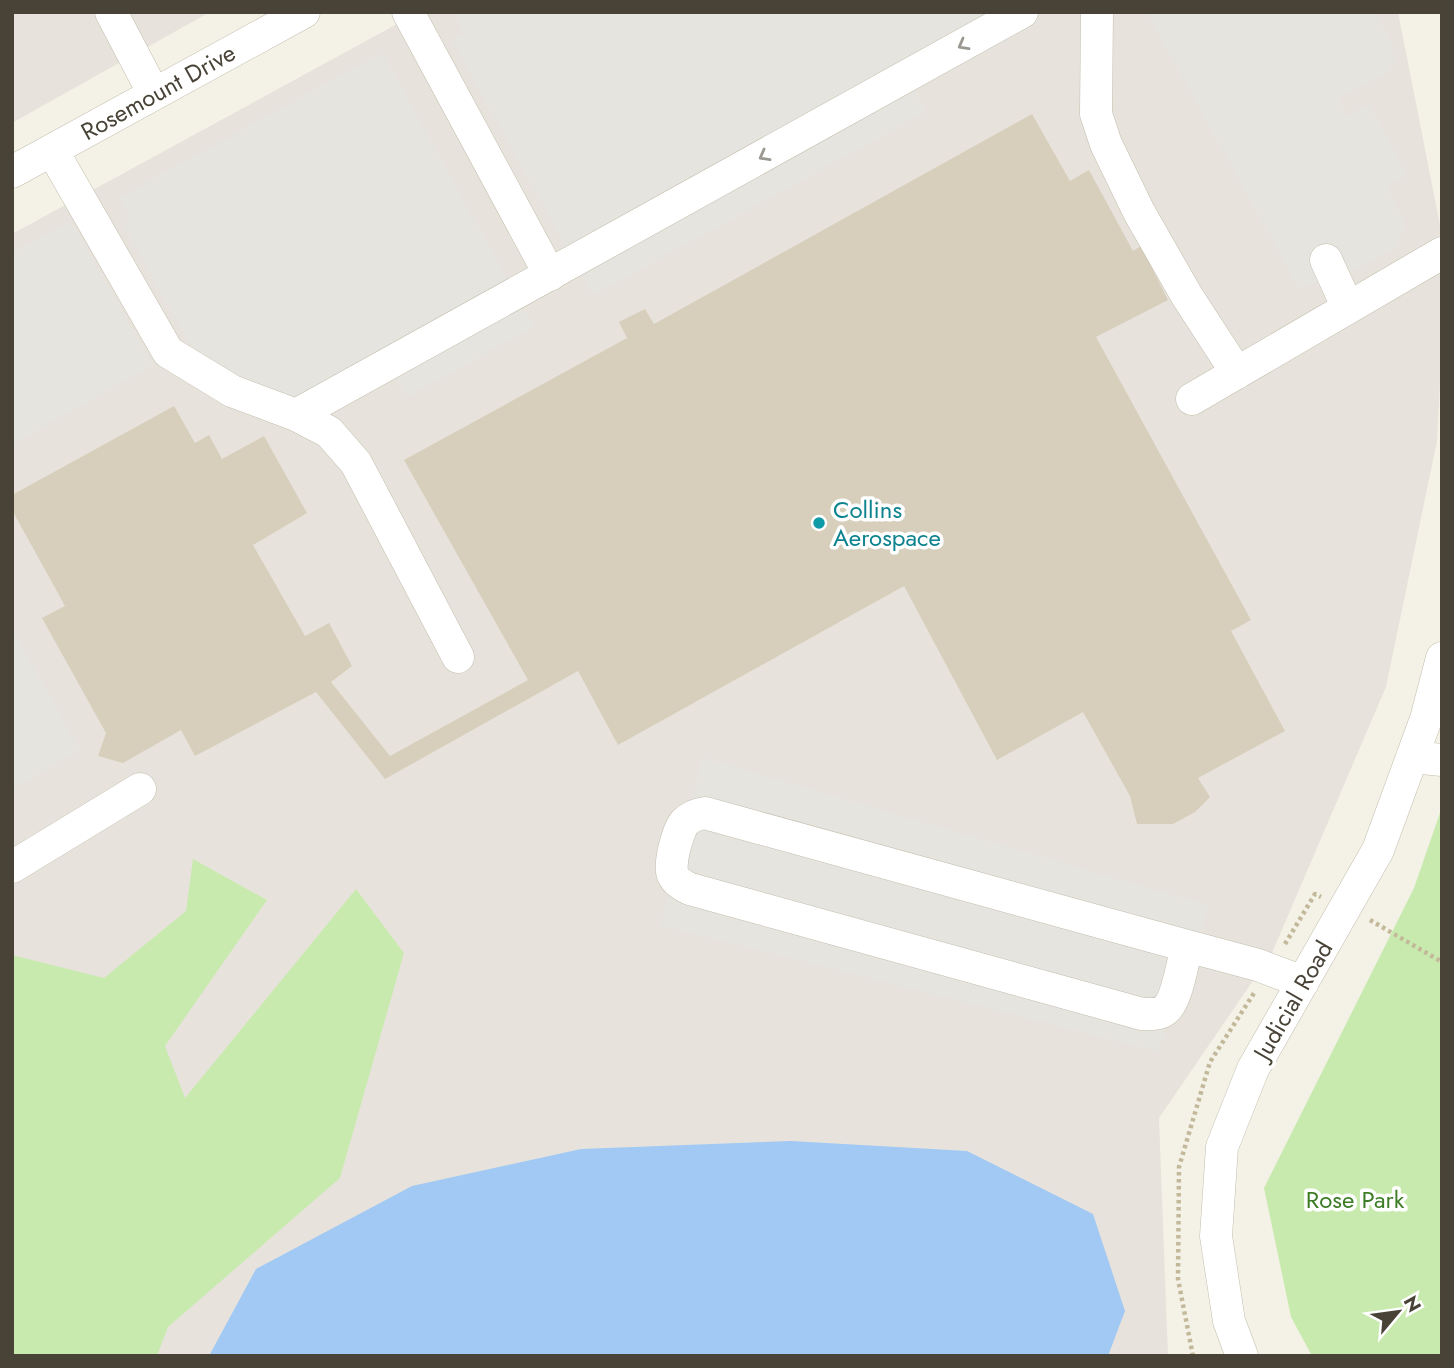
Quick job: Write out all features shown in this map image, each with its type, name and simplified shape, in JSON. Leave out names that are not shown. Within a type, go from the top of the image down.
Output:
[{"type":"street","points":[[111,12],[155,94]]},
{"type":"street","name":"Rosemount Drive","points":[[12,172],[304,12]]},
{"type":"street","points":[[408,12],[550,275]]},
{"type":"street","points":[[296,415],[1022,12]]},
{"type":"street","points":[[1097,12],[1096,114],[1107,144],[1139,212],[1237,373]]},
{"type":"street","points":[[52,150],[169,352],[232,391],[296,415],[329,432],[356,463],[458,657]]},
{"type":"street","points":[[1192,399],[1442,253]]},
{"type":"street","points":[[1326,260],[1348,308]]},
{"type":"street","name":"Judicial Road","points":[[1242,1356],[1229,1321],[1216,1236],[1222,1147],[1253,1069],[1378,850],[1427,758],[1426,719],[1442,658]]},
{"type":"street","points":[[12,867],[140,789]]},
{"type":"street","points":[[1187,946],[1172,999],[1165,1010],[1155,1014],[1142,1014],[690,890],[672,875],[671,865],[680,828],[686,820],[705,813],[1258,965],[1303,982]]},
{"type":"shaded area","points":[[12,12],[210,12],[12,123]]},
{"type":"shaded area","points":[[419,12],[1398,12],[1442,235],[1442,344],[1437,441],[1386,687],[1272,953],[1159,1118],[1168,1356],[12,1356],[12,234]]},
{"type":"shaded area","points":[[454,12],[1035,12],[1040,22],[914,91],[925,112],[593,295],[452,40],[464,33]]},
{"type":"shaded area","points":[[1147,12],[1374,12],[1393,48],[1394,62],[1386,73],[1337,99],[1347,116],[1368,104],[1407,175],[1386,187],[1404,223],[1398,245],[1351,272],[1317,281],[1300,289]]},
{"type":"shaded area","points":[[382,53],[533,327],[407,397],[394,374],[284,401],[199,361],[123,223],[130,218],[119,198]]},
{"type":"shaded area","points":[[71,221],[152,365],[12,444],[12,254]]},
{"type":"shaded area","points":[[12,630],[80,750],[12,788]]},
{"type":"shaded area","points":[[703,758],[1209,906],[1158,1051],[661,925]]},
{"type":"green space","name":"Rose Park","points":[[1442,807],[1442,1356],[1312,1356],[1291,1317],[1264,1188],[1414,888]]},
{"type":"green space","points":[[193,859],[267,900],[165,1046],[185,1098],[356,889],[404,953],[340,1178],[168,1327],[157,1356],[12,1356],[12,955],[104,978],[186,911]]},
{"type":"water","points":[[791,1141],[967,1151],[1093,1214],[1125,1311],[1108,1356],[209,1356],[256,1269],[412,1186],[581,1149]]},
{"type":"building","name":"Collins Aerospace","points":[[1032,114],[1070,181],[1089,170],[1133,251],[1141,246],[1168,300],[1096,337],[1251,620],[1231,631],[1285,731],[1198,778],[1210,797],[1195,812],[1173,824],[1137,824],[1130,796],[1083,712],[997,760],[904,586],[618,745],[578,671],[385,779],[316,692],[195,756],[181,730],[123,763],[98,756],[106,733],[42,618],[65,606],[12,510],[12,495],[174,406],[195,443],[209,435],[222,459],[264,436],[307,513],[253,545],[305,636],[329,623],[352,666],[331,682],[390,756],[528,680],[404,460],[627,338],[619,322],[645,309],[654,324]]},
{"type":"place","name":"Collins Aerospace","points":[[819,523]]}]
